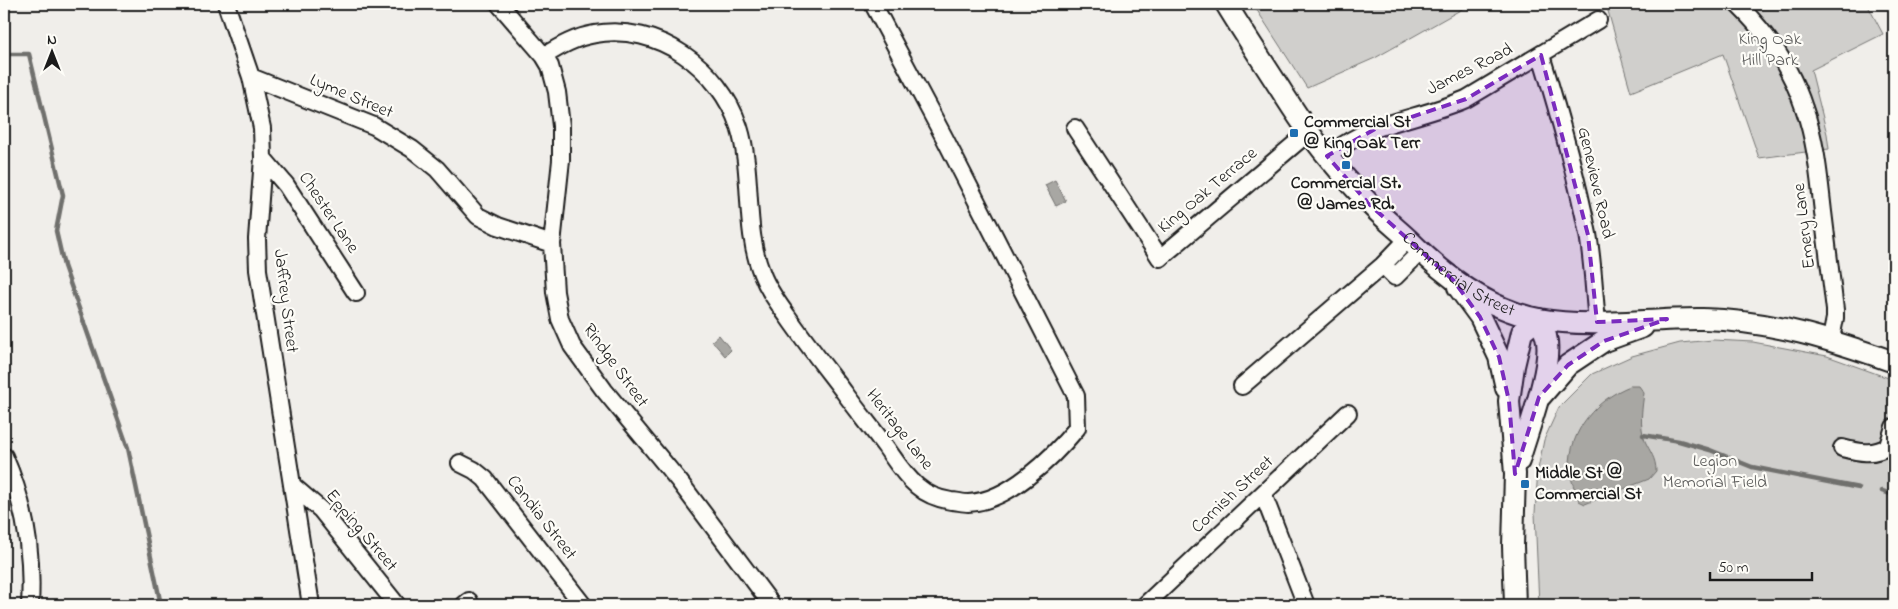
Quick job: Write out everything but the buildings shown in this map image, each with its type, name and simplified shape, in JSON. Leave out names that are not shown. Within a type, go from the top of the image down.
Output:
[{"type":"main road","name":"Commercial Street","points":[[1226,4],[1308,132],[1369,204],[1454,281],[1490,302],[1538,319],[1597,322],[1667,319],[1727,320],[1802,332],[1831,339],[1894,362]]},
{"type":"main road","points":[[1454,281],[1480,317],[1499,357],[1509,401]]},
{"type":"main road","name":"Commercial Street","points":[[1515,474],[1545,372],[1547,338],[1538,319]]},
{"type":"main road","name":"Commercial Street","points":[[1515,474],[1509,401],[1514,366],[1522,332],[1538,319]]},
{"type":"main road","points":[[1539,397],[1568,365],[1604,340],[1667,319]]},
{"type":"main road","points":[[1515,474],[1513,546],[1515,605]]},
{"type":"street","name":"Jaffrey Street","points":[[226,4],[251,77],[262,128],[263,158],[257,239],[258,270],[310,605]]},
{"type":"street","name":"Rindge Street","points":[[500,4],[544,56],[550,66],[557,92],[561,126],[561,160],[552,244],[555,292],[560,319],[572,346],[604,390],[679,480],[772,605]]},
{"type":"street","name":"Heritage Lane","points":[[544,56],[559,47],[583,37],[604,33],[628,33],[658,40],[681,53],[702,69],[724,96],[733,111],[739,129],[748,178],[754,243],[762,274],[770,290],[802,337],[900,469],[919,487],[940,499],[968,503],[990,499],[1027,478],[1062,446],[1077,428],[1076,396],[944,137],[872,4]]},
{"type":"street","name":"Emery Lane","points":[[1737,4],[1777,51],[1805,108],[1816,156],[1835,310],[1831,339]]},
{"type":"street","name":"James Road","points":[[1327,156],[1347,142],[1375,129],[1446,108],[1466,99],[1598,20]]},
{"type":"street","name":"Genevieve Road","points":[[1540,55],[1573,169],[1588,235],[1597,322]]},
{"type":"street","name":"Lyme Street","points":[[251,77],[374,126],[412,149],[437,169],[478,216],[498,226],[552,244]]},
{"type":"street","name":"King Oak Terrace","points":[[1075,128],[1160,258],[1308,132]]},
{"type":"street","name":"Chester Lane","points":[[263,158],[286,185],[356,293]]},
{"type":"street","points":[[1242,386],[1382,266],[1395,277],[1414,246]]},
{"type":"street","name":"Cornish Street","points":[[1144,605],[1348,414]]},
{"type":"street","points":[[1842,448],[1869,453],[1883,450],[1888,446],[1894,427]]},
{"type":"street","points":[[4,456],[20,496],[30,546],[32,578],[30,605]]},
{"type":"street","name":"Candia Street","points":[[460,463],[474,470],[485,479],[583,605]]},
{"type":"street","name":"Epping Street","points":[[292,485],[321,510],[397,605]]},
{"type":"street","points":[[1263,494],[1306,605]]},
{"type":"highlighted area","points":[[1541,55],[1588,235],[1597,322],[1667,319],[1604,341],[1568,365],[1539,397],[1515,474],[1509,401],[1499,357],[1480,317],[1454,281],[1369,204],[1327,156],[1375,129],[1466,99]]},
{"type":"green space","points":[[1253,4],[1471,4],[1375,58],[1307,88]]},
{"type":"green space","name":"King Oak Hill Park","points":[[1606,4],[1867,4],[1883,34],[1811,70],[1829,149],[1759,158],[1723,54],[1631,92]]},
{"type":"green space","name":"Legion Memorial Field","points":[[1713,340],[1753,342],[1827,356],[1894,380],[1894,605],[1539,605],[1535,513],[1538,469],[1544,440],[1559,407],[1592,374],[1632,356],[1680,343]]},
{"type":"shaded area","points":[[1055,180],[1066,201],[1056,206],[1045,185]]},
{"type":"shaded area","points":[[719,335],[731,350],[725,356],[712,341]]},
{"type":"shaded area","points":[[1630,386],[1639,386],[1644,393],[1642,429],[1645,441],[1654,459],[1656,471],[1649,479],[1585,504],[1579,501],[1571,476],[1571,454],[1574,441],[1587,418],[1596,408],[1607,399]]},
{"type":"waterway","points":[[4,54],[29,54],[63,195],[56,231],[64,266],[128,448],[161,605]]},
{"type":"waterway","points":[[1643,435],[1679,441],[1710,450],[1752,467],[1859,488]]},
{"type":"waterway","points":[[1882,491],[1894,495]]},
{"type":"place","name":"Commercial St @ King Oak Terr","points":[[1294,133]]},
{"type":"place","name":"Commercial St. @ James Rd.","points":[[1346,165]]},
{"type":"place","name":"Middle St @ Commercial St","points":[[1525,484]]}]
